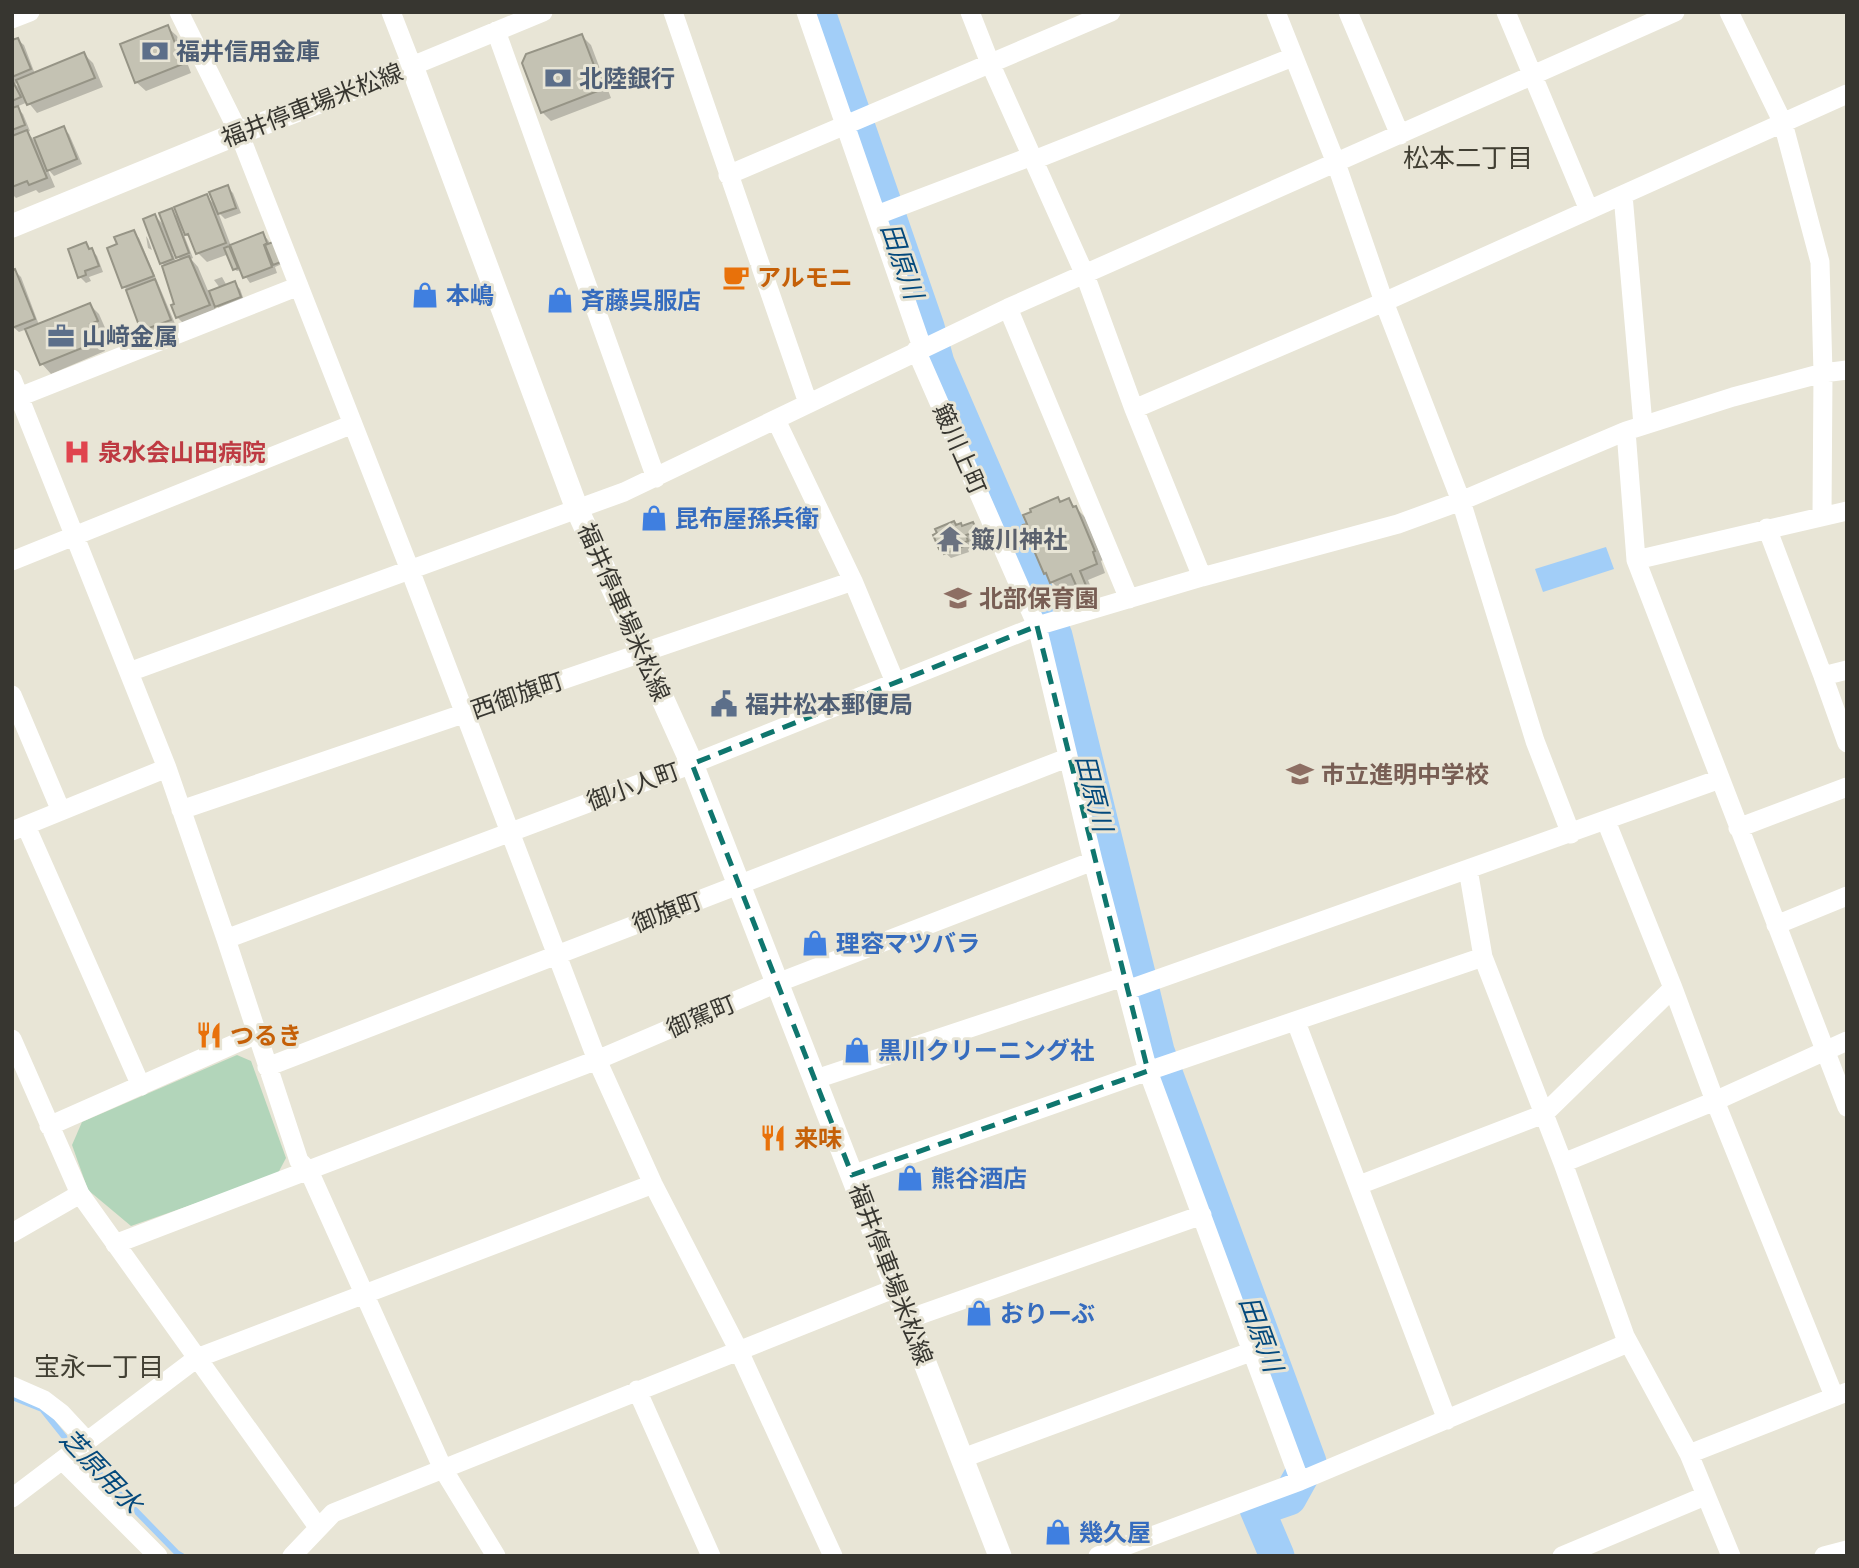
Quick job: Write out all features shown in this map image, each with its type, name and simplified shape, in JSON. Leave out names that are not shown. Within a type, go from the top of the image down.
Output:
[{"type":"main road","name":"福井停車場米松線","points":[[12,226],[412,66],[577,509],[692,764],[1000,1556]]},
{"type":"street","points":[[12,19],[30,12]]},
{"type":"street","points":[[179,12],[239,133],[597,1060],[653,1184],[738,1349],[833,1556]]},
{"type":"street","points":[[391,12],[412,66],[543,12]]},
{"type":"street","points":[[673,12],[808,403]]},
{"type":"street","name":"簸川上町","points":[[806,12],[877,215],[919,349],[1037,625],[1067,758],[1148,1071],[1300,1481]]},
{"type":"street","points":[[970,12],[990,63],[1085,275],[1134,409],[1202,577]]},
{"type":"street","points":[[728,175],[1111,12]]},
{"type":"street","points":[[1276,12],[1336,163],[1384,302],[1461,500],[1535,741],[1571,834]]},
{"type":"street","points":[[1348,12],[1400,135]]},
{"type":"street","points":[[1506,12],[1590,210]]},
{"type":"street","points":[[129,672],[656,478],[1008,308],[1675,12]]},
{"type":"street","points":[[1729,12],[1783,123],[1820,262],[1823,373],[1822,516]]},
{"type":"street","points":[[496,31],[656,478]]},
{"type":"street","points":[[877,215],[1033,158],[1293,57]]},
{"type":"street","points":[[1134,409],[1384,302],[1847,94]]},
{"type":"street","points":[[1623,195],[1634,428],[1636,560],[1847,1107]]},
{"type":"street","points":[[299,286],[16,388],[167,768],[299,1161],[309,1171],[443,1469],[496,1556]]},
{"type":"street","points":[[1008,308],[1129,598]]},
{"type":"street","name":"御小人町","points":[[226,939],[692,764],[1037,625],[1398,524],[1634,428],[1732,397],[1823,373],[1847,370]]},
{"type":"street","points":[[776,420],[853,581],[895,682]]},
{"type":"street","points":[[12,561],[353,424]]},
{"type":"street","points":[[1636,560],[1847,511]]},
{"type":"street","points":[[1768,528],[1847,743]]},
{"type":"street","name":"西御旗町","points":[[181,810],[853,581]]},
{"type":"street","points":[[1823,677],[1847,670]]},
{"type":"street","points":[[12,695],[61,811]]},
{"type":"street","name":"御旗町","points":[[267,1067],[1067,758]]},
{"type":"street","points":[[141,1086],[19,828],[167,768]]},
{"type":"street","points":[[816,1079],[1125,983],[1571,834],[1720,779]]},
{"type":"street","points":[[1738,828],[1847,787]]},
{"type":"street","points":[[1606,821],[1715,1101],[1840,1394],[1689,1454]]},
{"type":"street","name":"御駕町","points":[[115,1244],[597,1060],[777,984],[1093,861]]},
{"type":"street","points":[[1468,869],[1483,957],[1563,1163],[1628,1343],[1689,1454],[1731,1556]]},
{"type":"street","points":[[1776,925],[1847,896]]},
{"type":"street","points":[[852,1175],[1483,957]]},
{"type":"street","points":[[1359,1185],[1544,1114],[1673,988]]},
{"type":"street","points":[[1296,1022],[1447,1420]]},
{"type":"street","points":[[49,1126],[257,1034]]},
{"type":"street","points":[[12,1039],[79,1194],[318,1527]]},
{"type":"street","points":[[1563,1163],[1715,1101],[1847,1041]]},
{"type":"street","points":[[12,1498],[197,1358],[653,1184]]},
{"type":"street","points":[[12,1233],[79,1194]]},
{"type":"street","points":[[908,1319],[1202,1215]]},
{"type":"street","points":[[292,1556],[333,1513],[896,1288]]},
{"type":"street","points":[[1098,1556],[1300,1481],[1628,1343]]},
{"type":"street","points":[[963,1458],[1253,1351]]},
{"type":"street","points":[[12,1386],[44,1400],[61,1413],[87,1441]]},
{"type":"street","points":[[637,1390],[711,1556]]},
{"type":"street","points":[[62,1460],[158,1556]]},
{"type":"street","points":[[1562,1556],[1705,1496]]},
{"type":"street","points":[[1824,1556],[1847,1550]]},
{"type":"highlighted area","points":[[1037,626],[1148,1071],[852,1175],[692,764]]},
{"type":"green space","points":[[237,1055],[251,1061],[286,1158],[277,1175],[131,1226],[88,1190],[72,1145],[82,1122]]},
{"type":"water","points":[[1606,547],[1614,569],[1543,592],[1535,569]]},
{"type":"building","points":[[168,25],[183,64],[135,83],[120,44]]},
{"type":"building","points":[[582,34],[603,89],[541,113],[522,63],[526,54]]},
{"type":"building","points":[[18,38],[31,69],[12,77],[12,40]]},
{"type":"building","points":[[84,52],[95,78],[27,105],[16,80]]},
{"type":"building","points":[[12,80],[21,97],[12,101]]},
{"type":"building","points":[[18,106],[25,125],[12,130],[12,108]]},
{"type":"building","points":[[64,126],[77,159],[47,171],[34,138]]},
{"type":"building","points":[[27,130],[47,178],[29,185],[27,181],[12,187],[12,136]]},
{"type":"building","points":[[228,185],[236,208],[218,214],[209,192]]},
{"type":"building","points":[[207,194],[226,243],[196,254],[174,207]]},
{"type":"building","points":[[172,208],[189,253],[176,258],[159,213]]},
{"type":"building","points":[[155,214],[173,259],[160,264],[143,219]]},
{"type":"building","points":[[134,230],[154,276],[122,288],[107,248],[117,244],[114,237]]},
{"type":"building","points":[[263,232],[267,243],[264,245],[272,267],[243,278],[230,245]]},
{"type":"building","points":[[86,242],[89,249],[92,248],[99,266],[85,271],[86,275],[78,278],[68,249]]},
{"type":"building","points":[[273,242],[281,262],[273,265],[265,245]]},
{"type":"building","points":[[229,246],[238,268],[233,270],[224,248]]},
{"type":"building","points":[[189,256],[210,305],[176,318],[162,266]]},
{"type":"building","points":[[15,269],[35,319],[12,328],[12,270]]},
{"type":"building","points":[[155,279],[171,320],[141,331],[126,290]]},
{"type":"building","points":[[235,281],[241,297],[215,307],[209,291]]},
{"type":"building","name":"山﨑金属","points":[[90,303],[98,321],[90,324],[97,342],[40,365],[25,329]]},
{"type":"building","points":[[1058,497],[1060,502],[1069,498],[1073,507],[1076,506],[1095,551],[1093,552],[1097,564],[1080,571],[1087,588],[1079,592],[1071,574],[1050,583],[1023,525],[1027,524],[1023,515],[1031,512],[1030,509]]},
{"type":"building","points":[[954,521],[956,525],[961,523],[962,526],[973,522],[977,531],[966,535],[968,541],[963,543],[964,546],[944,554],[933,535],[937,533],[935,529]]},
{"type":"waterway","name":"田原川","points":[[818,12],[937,363],[1055,636],[1157,1051],[1309,1462],[1289,1498],[1257,1509],[1277,1556]]},
{"type":"waterway","name":"芝原用水","points":[[12,1397],[42,1409],[66,1439],[182,1556]]},
{"type":"place","name":"福井信用金庫","points":[[155,51]]},
{"type":"place","name":"北陸銀行","points":[[558,78]]},
{"type":"place","name":"アルモニ","points":[[736,277]]},
{"type":"place","name":"本嶋","points":[[425,295]]},
{"type":"place","name":"斉藤呉服店","points":[[560,300]]},
{"type":"place","name":"山﨑金属","points":[[61,336]]},
{"type":"place","name":"泉水会山田病院","points":[[77,452]]},
{"type":"place","name":"昆布屋孫兵衛","points":[[654,518]]},
{"type":"place","name":"簸川神社","points":[[950,539]]},
{"type":"place","name":"北部保育園","points":[[958,598]]},
{"type":"place","name":"福井松本郵便局","points":[[724,704]]},
{"type":"place","name":"市立進明中学校","points":[[1300,774]]},
{"type":"place","name":"理容マツバラ","points":[[815,943]]},
{"type":"place","name":"つるき","points":[[209,1035]]},
{"type":"place","name":"黒川クリーニング社","points":[[857,1050]]},
{"type":"place","name":"来味","points":[[773,1138]]},
{"type":"place","name":"熊谷酒店","points":[[910,1178]]},
{"type":"place","name":"おりーぶ","points":[[979,1313]]},
{"type":"place","name":"幾久屋","points":[[1058,1532]]},
{"type":"district","name":"松本二丁目","points":[[1468,158]]},
{"type":"district","name":"宝永一丁目","points":[[99,1367]]}]
